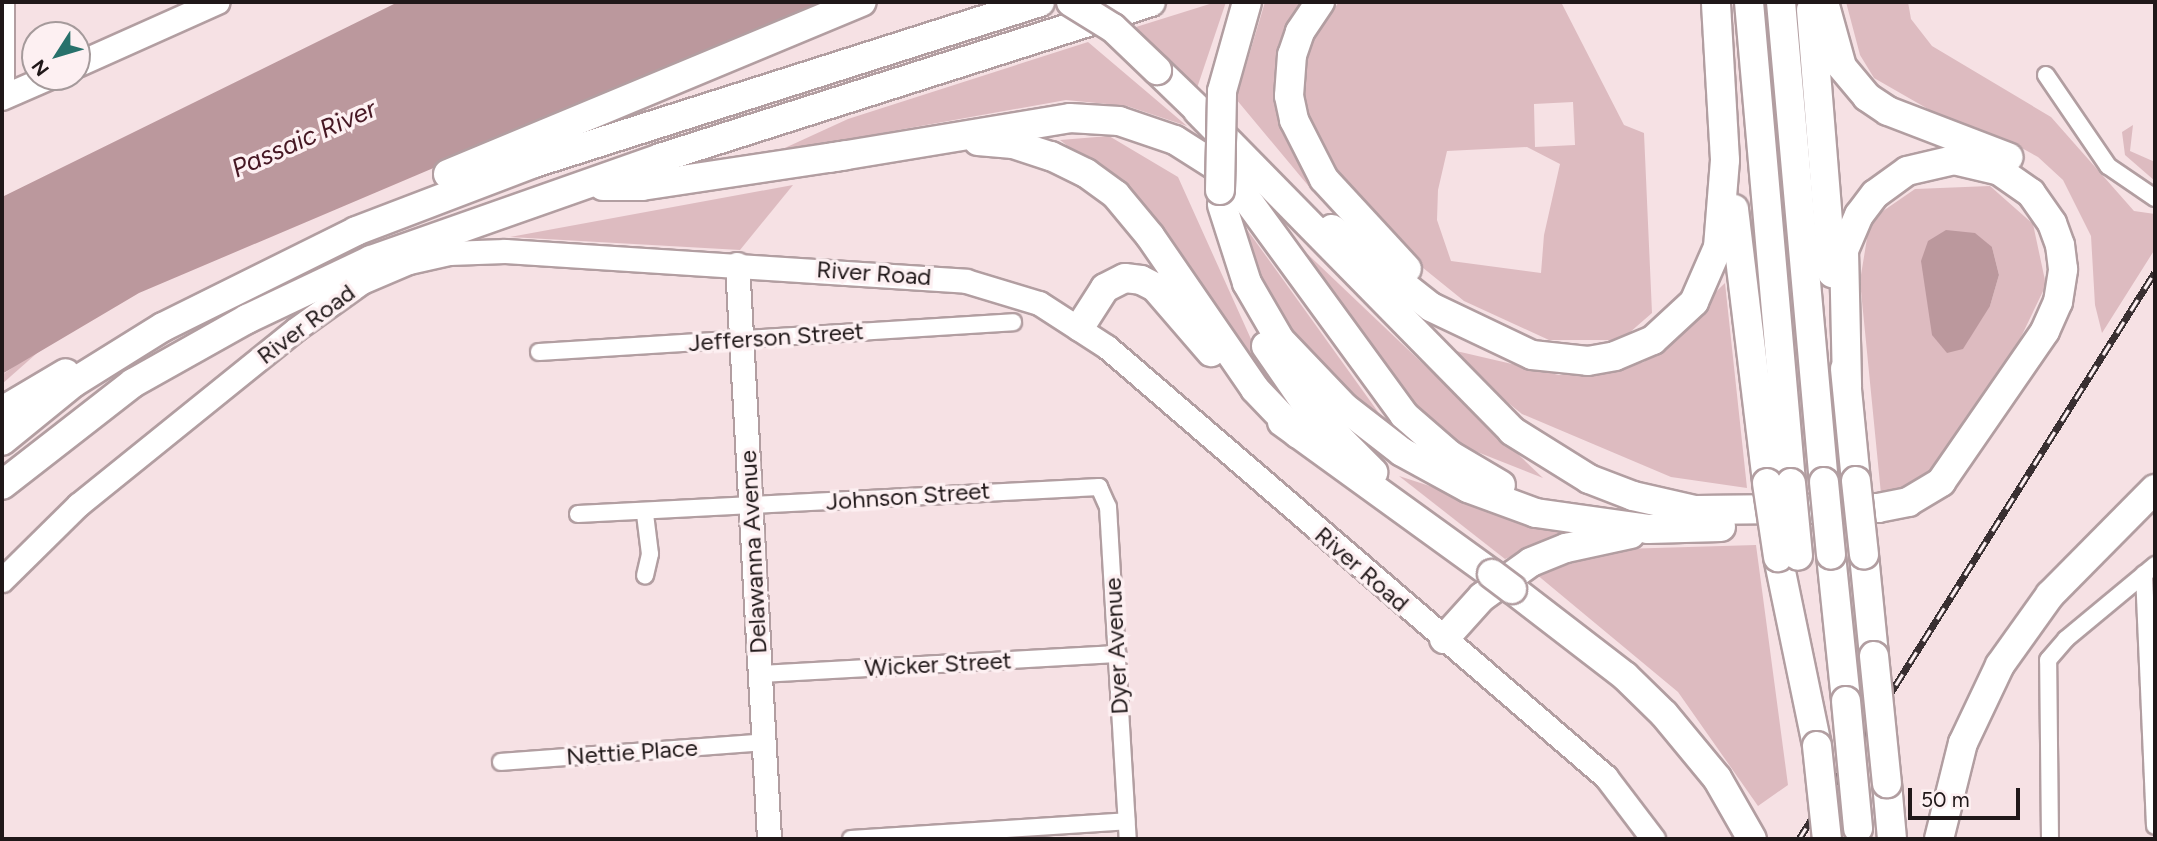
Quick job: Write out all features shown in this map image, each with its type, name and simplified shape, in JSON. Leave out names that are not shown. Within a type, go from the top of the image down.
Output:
[{"type":"highway","points":[[2,411],[37,387],[163,327],[401,196],[862,2]]},
{"type":"highway","points":[[257,277],[356,231],[483,180],[1040,2]]},
{"type":"highway","points":[[1071,2],[1113,28],[1157,69],[1512,431],[1589,479],[1633,496],[1695,510],[1878,508],[1908,502],[1941,482],[2045,331],[2058,302],[2063,269],[2060,245],[2052,223],[2031,193],[2000,171],[1954,160],[1907,171],[1875,194],[1859,215],[1844,251],[1847,387]]},
{"type":"highway","points":[[2,485],[93,410],[223,332],[371,260],[582,186],[1151,2]]},
{"type":"highway","points":[[1247,2],[1222,91],[1221,198],[1227,246],[1243,299],[1294,389],[1359,460],[1502,582]]},
{"type":"highway","points":[[1320,2],[1300,32],[1290,69],[1291,108],[1308,155],[1343,202],[1392,255],[1507,345]]},
{"type":"highway","points":[[1198,111],[1416,297],[1459,324],[1507,345],[1560,361],[1601,359],[1653,340],[1685,313],[1708,277],[1718,247],[1724,188],[1716,2]]},
{"type":"highway","points":[[1749,2],[1779,483]]},
{"type":"highway","points":[[1782,2],[1830,555],[1859,834]]},
{"type":"highway","points":[[1811,2],[1830,253],[1847,387],[1892,839]]},
{"type":"highway","points":[[1221,198],[1245,276],[1270,326],[1304,368],[1358,419],[1419,463],[1484,496],[1536,513],[1648,529],[1878,524],[1924,513],[1952,496],[1975,471],[2071,320],[2080,282],[2079,255],[2068,216],[2053,192],[2014,159],[1888,111],[1867,97],[1842,67],[1824,2]]},
{"type":"highway","points":[[1723,116],[1817,746],[1826,839]]},
{"type":"highway","points":[[829,158],[948,134],[1070,118],[1119,121],[1175,140],[1216,166],[1244,194],[1384,391],[1425,435],[1506,488],[1599,523]]},
{"type":"highway","points":[[582,186],[642,186],[829,158],[987,141],[1027,147],[1086,173],[1133,214],[1248,379],[1297,434]]},
{"type":"highway","points":[[1080,327],[1111,284],[1133,278],[1148,282],[1232,375],[1297,434],[1502,582],[1646,694],[1700,755],[1746,827]]},
{"type":"highway","points":[[2,441],[73,383],[163,327]]},
{"type":"highway","points":[[1939,839],[1963,743],[2006,656],[2050,595],[2155,489]]},
{"type":"highway","points":[[1444,639],[1482,597],[1531,562],[1566,548],[1648,529]]},
{"type":"main road","points":[[91,59],[218,2]]},
{"type":"main road","points":[[4,97],[21,90]]},
{"type":"street","points":[[4,97],[6,2]]},
{"type":"street","points":[[2046,75],[2108,166],[2155,198]]},
{"type":"street","name":"River Road","points":[[2,580],[78,505],[288,336],[352,288],[399,265],[459,252],[531,252],[966,281],[1023,297],[1080,327],[1606,777],[1653,839]]},
{"type":"street","name":"Delawanna Avenue","points":[[737,264],[769,839]]},
{"type":"street","name":"Jefferson Street","points":[[539,352],[1013,322]]},
{"type":"street","name":"Johnson Street","points":[[578,514],[645,514],[1067,485]]},
{"type":"street","name":"Dyer Avenue","points":[[1067,485],[1099,487],[1106,495],[1128,839]]},
{"type":"street","points":[[645,514],[650,554],[645,575]]},
{"type":"street","points":[[2150,569],[2155,826]]},
{"type":"street","points":[[2050,839],[2048,660],[2150,569]]},
{"type":"street","name":"Wicker Street","points":[[760,674],[1117,654]]},
{"type":"street","name":"Nettie Place","points":[[501,762],[764,742]]},
{"type":"street","points":[[851,839],[1126,821]]},
{"type":"shaded area","points":[[1216,2],[1226,2],[1196,91],[1136,27]]},
{"type":"shaded area","points":[[1265,2],[1301,2],[1287,32],[1284,130],[1316,195],[1236,99]]},
{"type":"shaded area","points":[[1339,2],[1561,2],[1624,125],[1644,133],[1652,313],[1621,340],[1549,340],[1464,301],[1417,263],[1337,178],[1307,123],[1301,96],[1303,66],[1314,35]],"holes":[[[1573,102],[1575,145],[1535,147],[1534,104]],[[1527,147],[1560,164],[1544,235],[1541,273],[1451,261],[1437,220],[1438,190],[1447,151]]]},
{"type":"shaded area","points":[[1846,2],[1908,2],[1911,19],[1932,46],[2051,117],[2134,211],[2155,214],[2155,249],[2102,333],[2095,305],[2091,236],[2063,180],[2038,157],[2009,141],[1942,117],[1874,78],[1860,55]]},
{"type":"shaded area","points":[[1088,42],[1187,126],[1127,106],[1066,100],[776,152],[848,119]]},
{"type":"shaded area","points":[[2133,125],[2130,151],[2155,162],[2155,181],[2125,155],[2122,132]]},
{"type":"shaded area","points":[[1109,136],[1178,177],[1273,388],[1132,197],[1060,140]]},
{"type":"shaded area","points":[[793,185],[740,250],[510,237]]},
{"type":"shaded area","points":[[1990,186],[2033,224],[2046,285],[2021,337],[1928,480],[1881,494],[1860,281],[1870,220],[1915,189]],"holes":[[[1992,247],[1999,275],[1990,306]]]},
{"type":"shaded area","points":[[1243,224],[1391,430],[1344,392],[1283,325],[1242,246]]},
{"type":"shaded area","points":[[1298,245],[1543,478],[1452,442],[1393,384]]},
{"type":"shaded area","points":[[1725,283],[1747,488],[1671,477],[1522,414],[1439,347],[1559,375],[1606,373],[1644,362]]},
{"type":"shaded area","points":[[53,339],[2,384],[2,375]]},
{"type":"shaded area","points":[[1399,476],[1568,531],[1505,559]]},
{"type":"shaded area","points":[[1756,545],[1788,785],[1758,806],[1678,692],[1536,574],[1621,549]]},
{"type":"water","name":"Passaic River","points":[[398,2],[824,2],[139,293],[2,374],[2,197]]},
{"type":"water","points":[[1946,230],[1975,233],[1992,247],[1999,275],[1990,306],[1963,349],[1947,353],[1932,335],[1921,261],[1928,241]]},
{"type":"railway","points":[[1799,839],[2155,272]]}]
